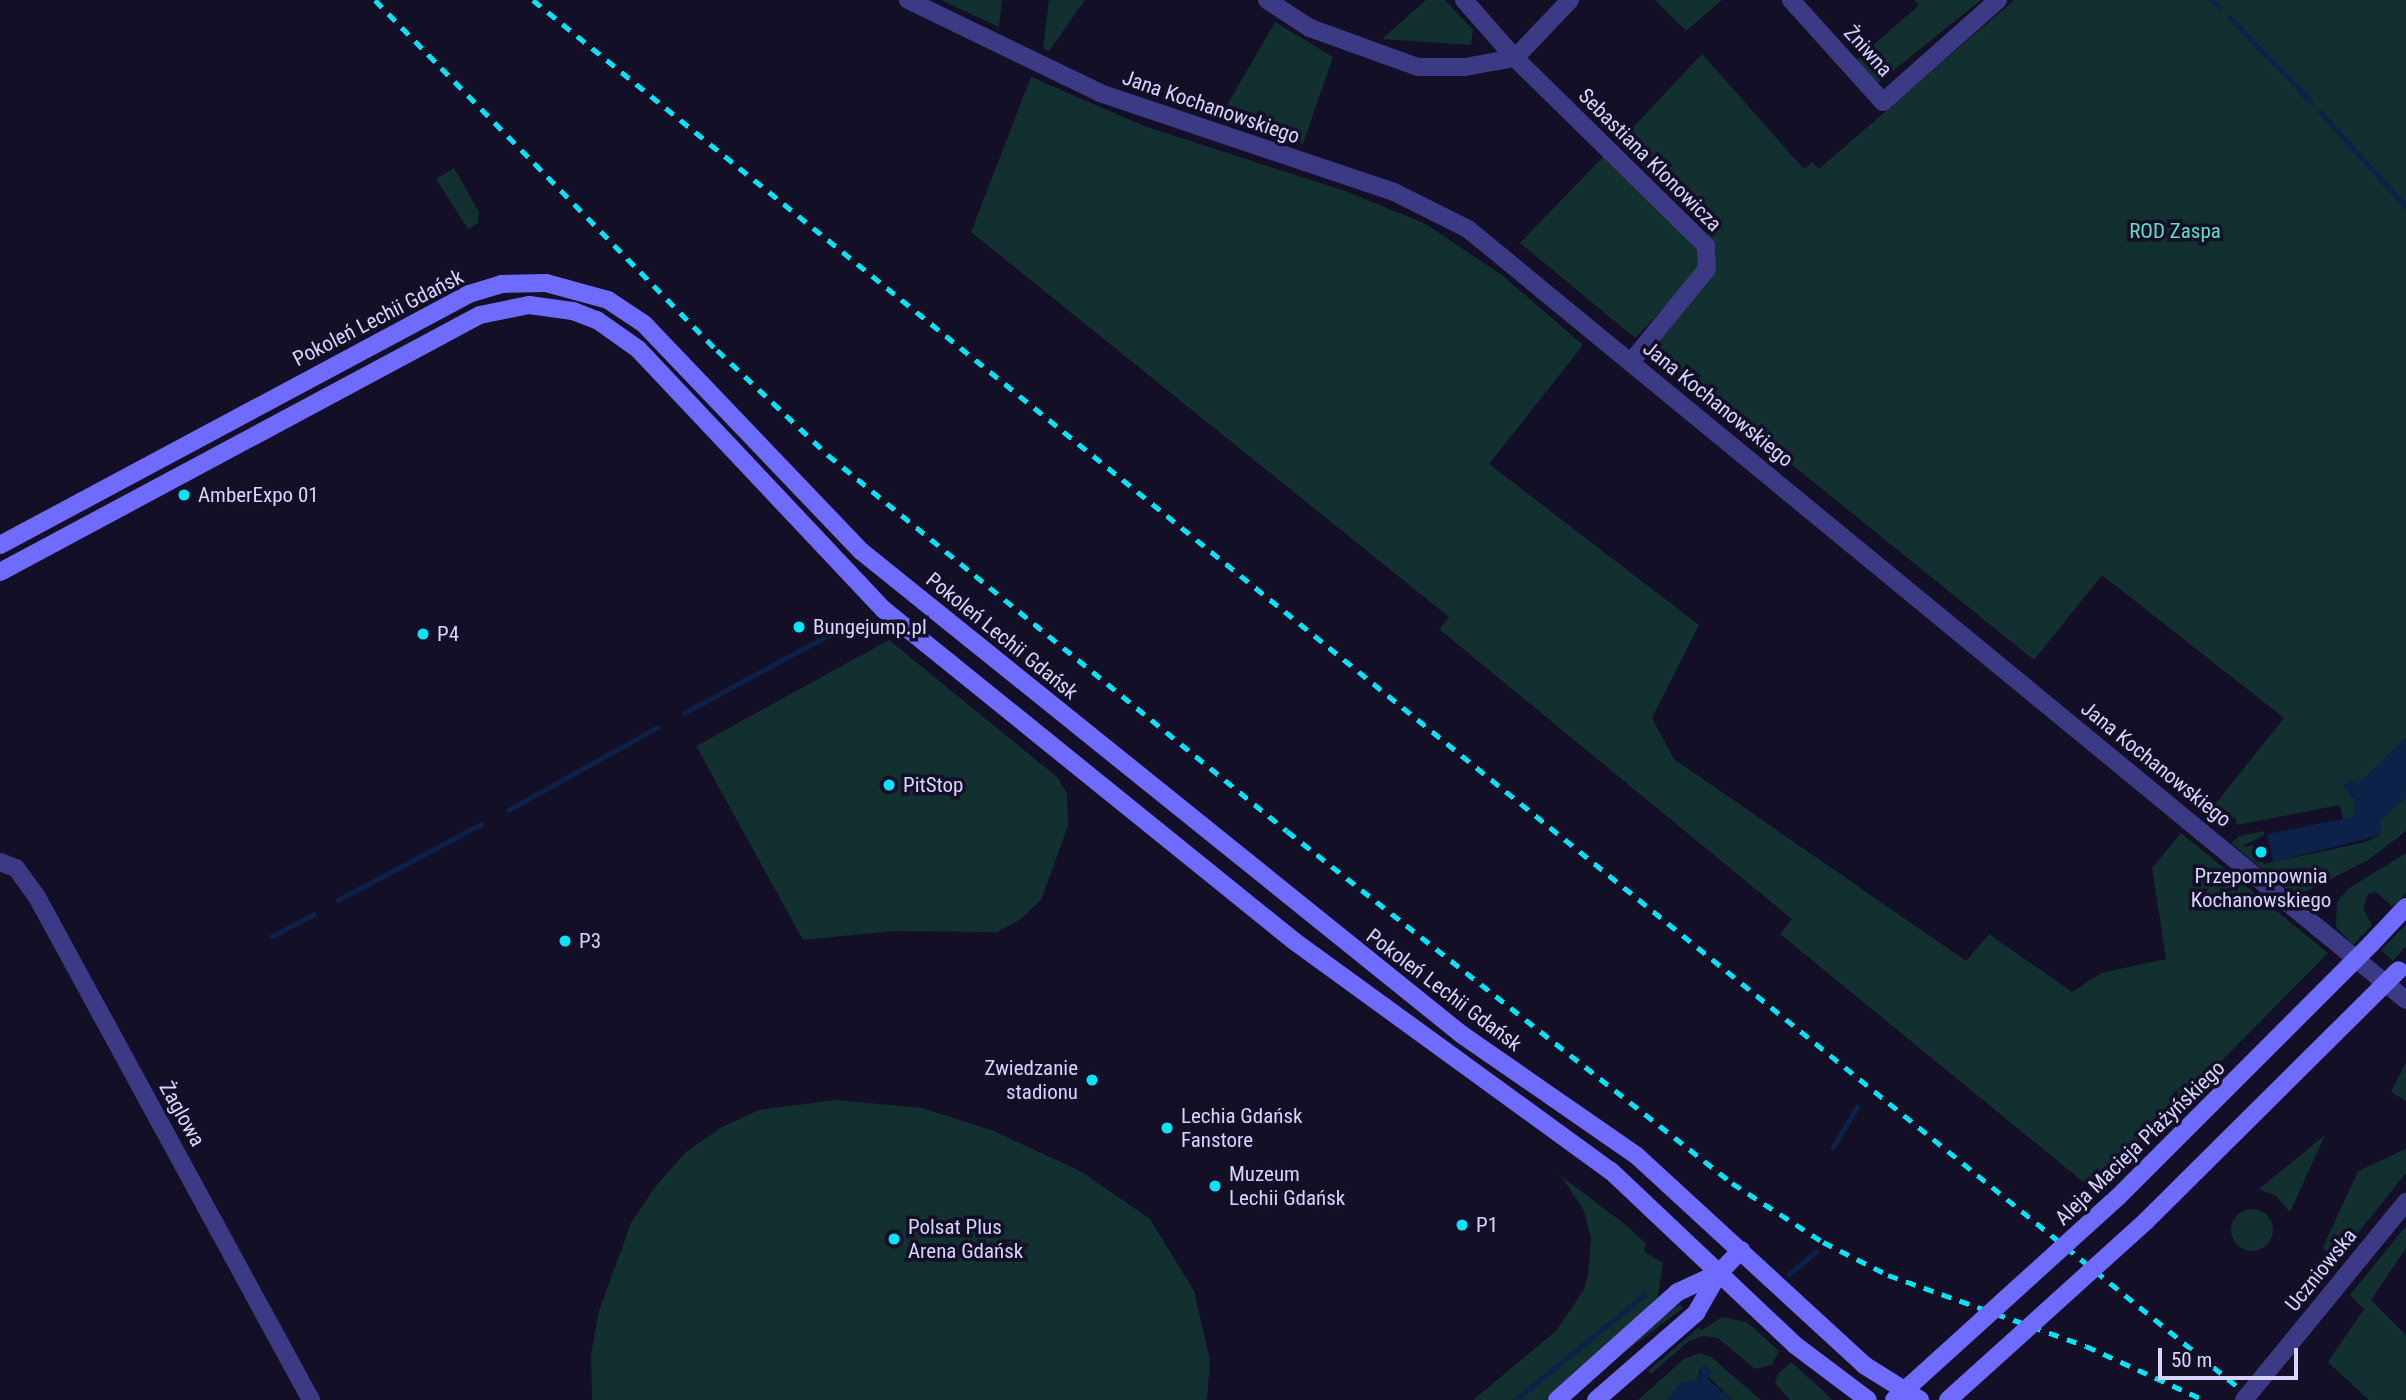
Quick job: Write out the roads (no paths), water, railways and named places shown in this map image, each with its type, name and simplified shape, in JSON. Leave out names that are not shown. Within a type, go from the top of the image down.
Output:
[{"type":"street","name":"Jana Kochanowskiego","points":[[908,0],[1100,93],[1438,211],[1468,229],[2406,1000]]},
{"type":"street","points":[[1267,0],[1310,28],[1418,67],[1465,67],[1515,58],[1570,0]]},
{"type":"street","name":"Sebastiana Klonowicza","points":[[1464,0],[1515,58],[1709,253],[1707,269],[1631,362]]},
{"type":"street","name":"Żniwna","points":[[1791,0],[1883,102],[1998,0]]},
{"type":"street","name":"Pokoleń Lechii Gdańsk","points":[[0,545],[450,303],[502,284],[546,283],[589,292],[627,311],[836,528],[914,594],[1461,1034],[1637,1156],[1864,1366],[1920,1400]]},
{"type":"street","points":[[450,303],[460,325]]},
{"type":"street","name":"Pokoleń Lechii Gdańsk","points":[[0,572],[460,325],[496,309],[539,306],[573,311],[620,333],[893,618],[1345,980],[1611,1171],[1795,1345],[1868,1400]]},
{"type":"street","points":[[100,491],[112,512]]},
{"type":"street","points":[[893,618],[914,594]]},
{"type":"street","points":[[1139,817],[1158,792]]},
{"type":"street","name":"Żaglowa","points":[[0,862],[16,868],[37,897],[311,1400]]},
{"type":"street","name":"Aleja Macieja Płażyńskiego","points":[[1894,1400],[2118,1197],[2406,907]]},
{"type":"street","points":[[1345,980],[1362,956]]},
{"type":"street","points":[[1948,1400],[2146,1221],[2402,966]]},
{"type":"street","name":"Uczniowska","points":[[2244,1400],[2406,1202]]},
{"type":"street","points":[[1596,1400],[1696,1313],[1719,1273],[1741,1250]]},
{"type":"street","points":[[1557,1400],[1678,1293],[1719,1273]]},
{"type":"water","points":[[2406,738],[2406,797],[2380,820],[2381,835],[2273,862],[2267,834],[2353,817],[2355,799],[2343,786],[2350,780],[2358,784]]},
{"type":"water","points":[[1704,1364],[1713,1372],[1708,1379],[1732,1400],[1667,1400],[1682,1383],[1697,1380]]},
{"type":"waterway","points":[[2211,0],[2219,7]]},
{"type":"waterway","points":[[2229,17],[2310,101]]},
{"type":"waterway","points":[[2320,112],[2406,207]]},
{"type":"waterway","points":[[684,713],[852,622]]},
{"type":"waterway","points":[[508,810],[658,727]]},
{"type":"waterway","points":[[338,900],[481,824]]},
{"type":"waterway","points":[[272,936],[314,914]]},
{"type":"waterway","points":[[1833,1147],[1857,1107]]},
{"type":"waterway","points":[[1789,1274],[1816,1251]]},
{"type":"waterway","points":[[1515,1400],[1644,1295]]},
{"type":"railway","points":[[375,0],[717,350],[828,455],[1287,831],[1732,1183],[1823,1242],[1888,1275],[2086,1346],[2204,1400]]},
{"type":"railway","points":[[533,0],[2254,1400]]},
{"type":"place","name":"AmberExpo 01","points":[[184,495]]},
{"type":"place","name":"Bungejump.pl","points":[[799,627]]},
{"type":"place","name":"P4","points":[[423,634]]},
{"type":"place","name":"PitStop","points":[[889,785]]},
{"type":"place","name":"Przepompownia Kochanowskiego","points":[[2261,852]]},
{"type":"place","name":"P3","points":[[565,941]]},
{"type":"place","name":"Zwiedzanie stadionu","points":[[1092,1080]]},
{"type":"place","name":"Lechia Gdańsk Fanstore","points":[[1167,1128]]},
{"type":"place","name":"Muzeum Lechii Gdańsk","points":[[1215,1186]]},
{"type":"place","name":"P1","points":[[1462,1225]]},
{"type":"place","name":"Polsat Plus Arena Gdańsk","points":[[894,1239]]},
{"type":"park label","name":"ROD Zaspa","points":[[2175,231]]}]
